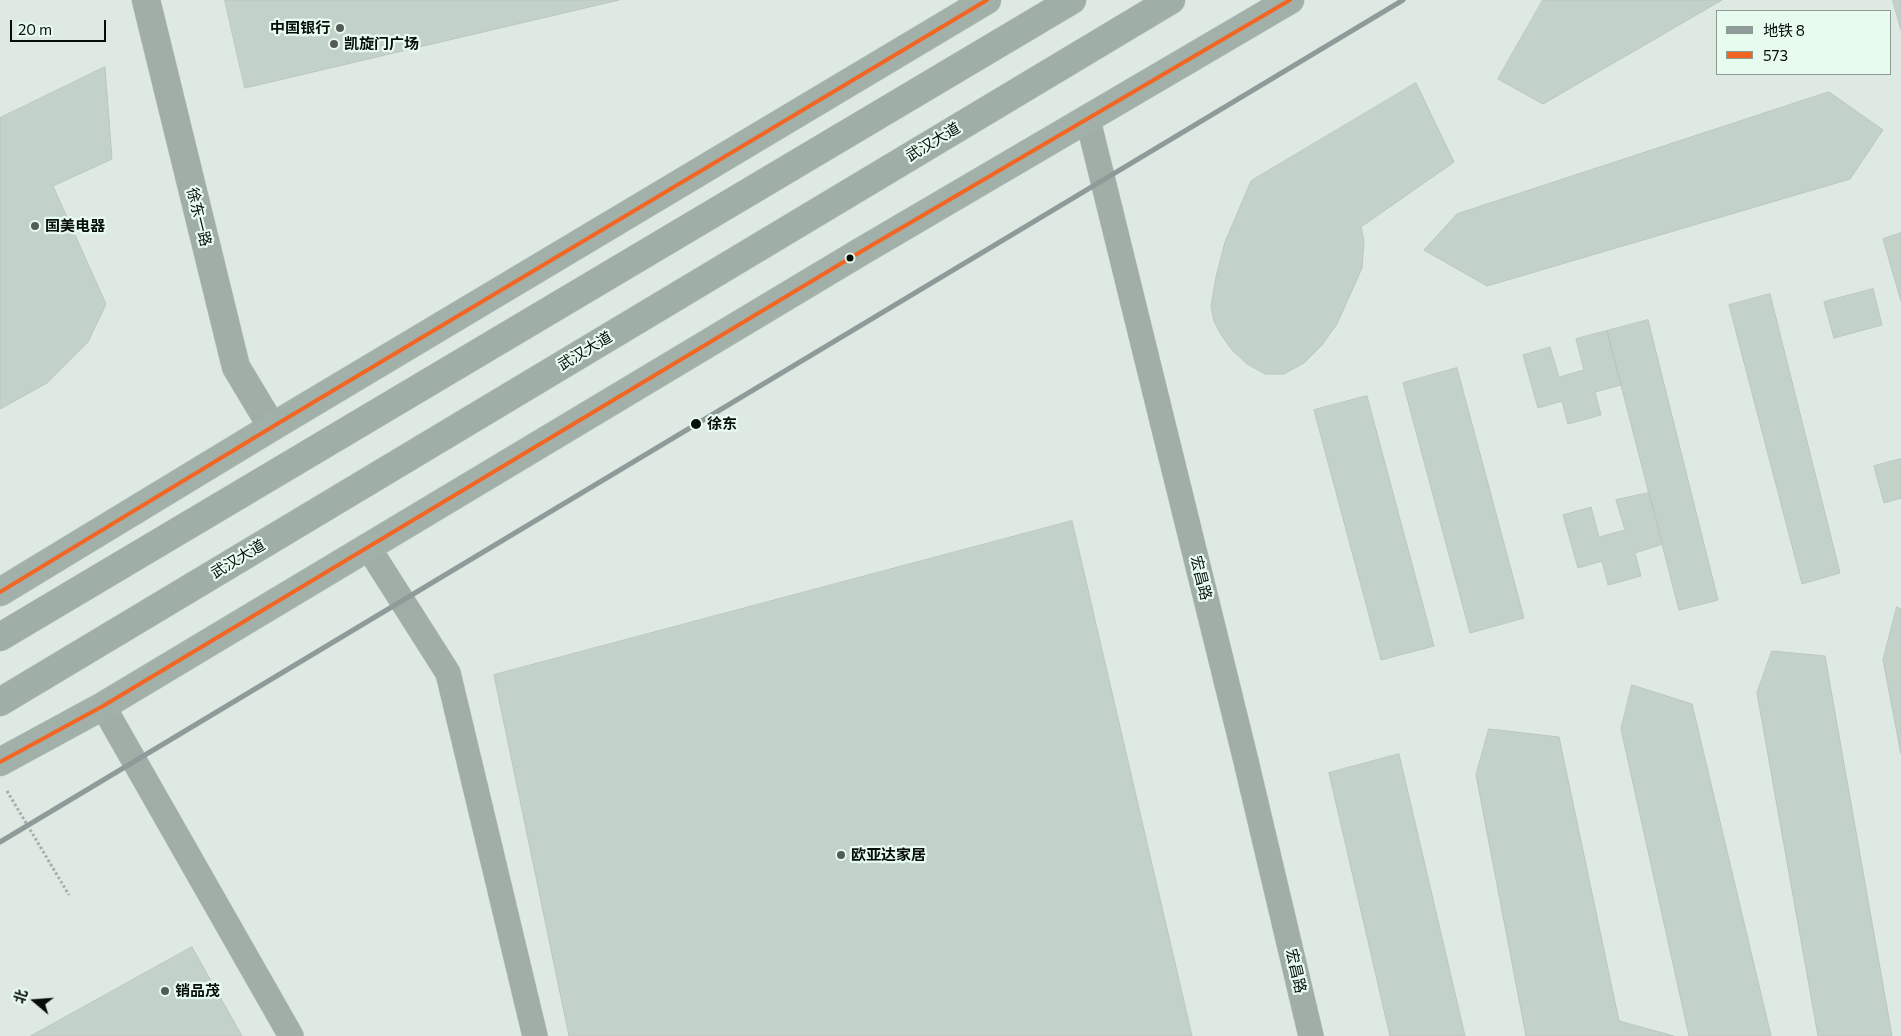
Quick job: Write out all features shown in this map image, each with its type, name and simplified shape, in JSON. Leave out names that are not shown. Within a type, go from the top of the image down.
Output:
[{"type":"highway","points":[[0,637],[1072,0]]},
{"type":"highway","name":"武汉大道","points":[[0,702],[1171,0]]},
{"type":"main road","points":[[0,592],[272,427],[987,0]]},
{"type":"main road","points":[[2,775],[103,706],[854,256],[1290,0]]},
{"type":"street","name":"徐东一路","points":[[146,0],[236,367],[272,427]]},
{"type":"street","name":"宏昌路","points":[[1088,120],[1245,757],[1311,1036]]},
{"type":"street","points":[[368,547],[448,673],[535,1036]]},
{"type":"street","points":[[103,706],[291,1036]]},
{"type":"path","points":[[2,775],[69,895]]},
{"type":"building","name":"凯旋门广场","points":[[225,0],[619,0],[245,88]]},
{"type":"building","points":[[1543,0],[1722,0],[1543,104],[1498,79]]},
{"type":"building","points":[[1893,0],[1901,0],[1901,30]]},
{"type":"building","name":"国美电器","points":[[105,67],[112,159],[53,186],[106,304],[88,342],[47,383],[0,409],[0,118]]},
{"type":"building","points":[[1416,83],[1454,162],[1361,227],[1364,241],[1362,268],[1337,324],[1322,345],[1304,363],[1284,374],[1265,374],[1247,364],[1232,350],[1220,333],[1214,321],[1211,307],[1225,242],[1251,181]]},
{"type":"building","points":[[1829,92],[1883,130],[1850,179],[1487,286],[1424,250],[1457,214]]},
{"type":"building","points":[[1901,233],[1901,301],[1883,239]]},
{"type":"building","points":[[1873,289],[1882,325],[1834,338],[1824,302]]},
{"type":"building","points":[[1770,294],[1840,573],[1802,584],[1729,305]]},
{"type":"building","points":[[1648,320],[1718,600],[1679,610],[1607,331]]},
{"type":"building","points":[[1607,331],[1621,385],[1595,392],[1601,415],[1568,424],[1562,401],[1538,408],[1523,355],[1550,347],[1559,377],[1584,370],[1576,339]]},
{"type":"building","points":[[1457,368],[1524,618],[1470,633],[1403,383]]},
{"type":"building","points":[[1367,396],[1434,646],[1381,660],[1314,410]]},
{"type":"building","points":[[1901,459],[1901,498],[1884,503],[1874,466]]},
{"type":"building","points":[[1649,493],[1663,544],[1635,553],[1641,576],[1608,585],[1602,561],[1578,568],[1563,515],[1591,507],[1599,537],[1625,530],[1616,500]]},
{"type":"building","name":"欧亚达家居","points":[[1072,521],[1192,1036],[569,1036],[494,675]]},
{"type":"building","points":[[1897,607],[1901,609],[1901,754],[1883,660]]},
{"type":"building","points":[[1772,651],[1825,656],[1892,1036],[1818,1036],[1757,693]]},
{"type":"building","points":[[1632,685],[1692,704],[1771,1036],[1689,1036],[1621,729]]},
{"type":"building","points":[[1489,729],[1559,737],[1619,1021],[1674,1036],[1526,1036],[1476,775]]},
{"type":"building","points":[[1399,754],[1465,1036],[1390,1036],[1329,773]]},
{"type":"building","name":"销品茂","points":[[192,947],[242,1036],[31,1036]]},
{"type":"metro line","name":"8","points":[[0,842],[1403,0]]},
{"type":"transit line","name":"573","points":[[0,592],[272,427],[987,0]]},
{"type":"transit line","name":"573","points":[[0,762],[103,706],[862,251],[1290,0]]},
{"type":"place","name":"中国银行","points":[[340,28]]},
{"type":"place","name":"凯旋门广场","points":[[334,44]]},
{"type":"place","name":"国美电器","points":[[35,226]]},
{"type":"place","name":"徐东","points":[[696,424]]},
{"type":"place","name":"欧亚达家居","points":[[841,855]]},
{"type":"place","name":"销品茂","points":[[165,991]]}]
